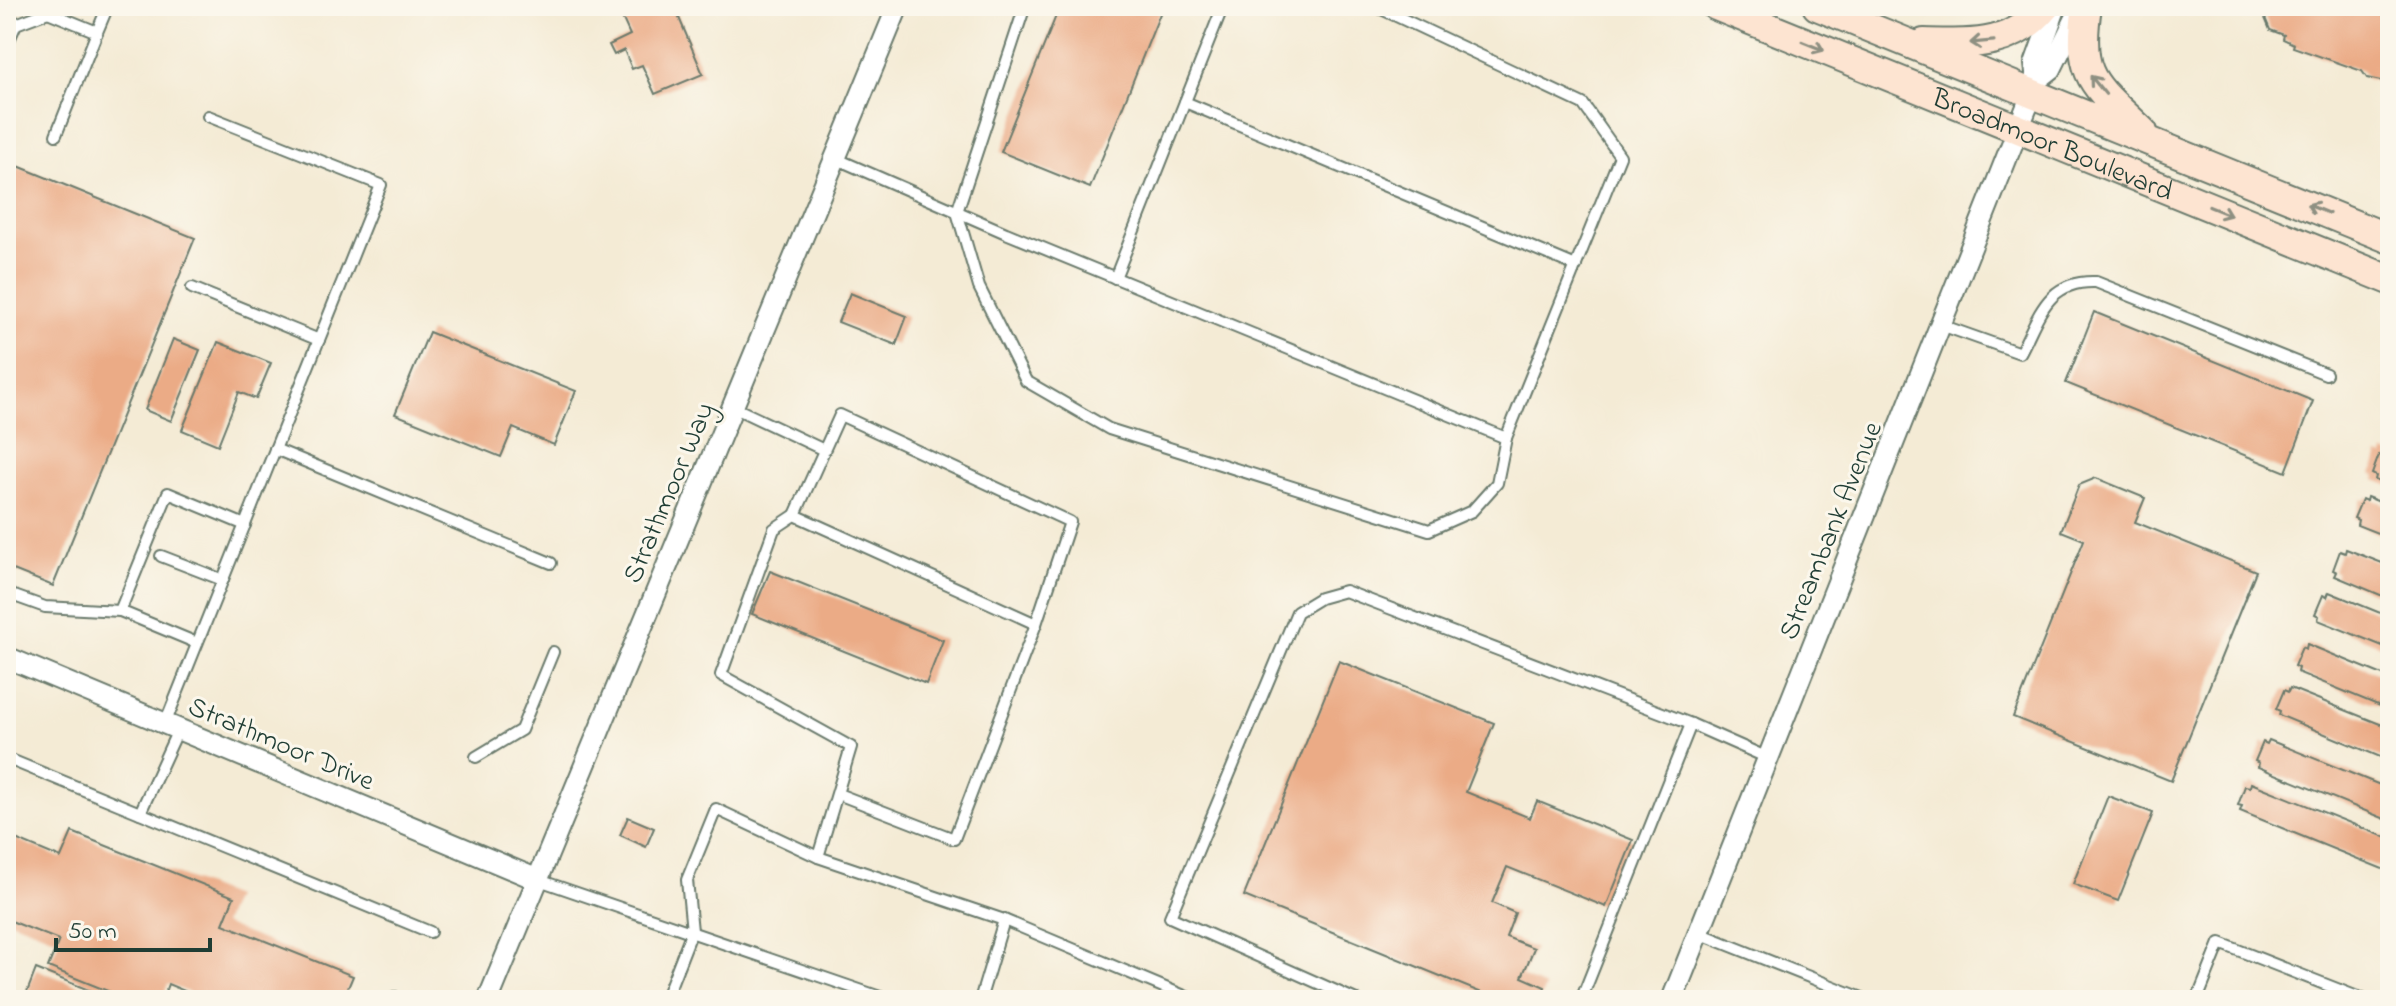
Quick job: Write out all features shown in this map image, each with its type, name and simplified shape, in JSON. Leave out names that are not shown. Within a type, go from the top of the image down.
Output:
[{"type":"main road","name":"Broadmoor Boulevard","points":[[1716,6],[2390,280]]},
{"type":"main road","name":"Broadmoor Boulevard","points":[[1817,6],[1904,42],[2035,87],[2153,141],[2390,239]]},
{"type":"main road","points":[[1904,42],[1983,44],[2010,38],[2046,6]]},
{"type":"main road","points":[[2085,6],[2082,39],[2086,69],[2102,92],[2153,141]]},
{"type":"street","name":"Strathmoor Way","points":[[488,1000],[898,6]]},
{"type":"street","points":[[2035,87],[2035,64],[2056,6]]},
{"type":"street","points":[[2035,87],[2051,69],[2085,6]]},
{"type":"street","name":"Streambank Avenue","points":[[1672,1000],[2035,87]]},
{"type":"street","name":"Strathmoor Drive","points":[[6,657],[536,879]]},
{"type":"lane","points":[[56,135],[108,6]]},
{"type":"lane","points":[[1025,6],[957,212],[979,287],[1026,381],[1109,429],[1429,530],[1472,511],[1497,483],[1506,438],[1620,156],[1583,104],[1375,6]]},
{"type":"lane","points":[[1115,278],[1223,6]]},
{"type":"lane","points":[[6,47],[16,24],[50,9],[97,32]]},
{"type":"lane","points":[[1185,102],[1576,266]]},
{"type":"lane","points":[[140,813],[172,727],[197,643],[381,185],[208,116]]},
{"type":"lane","points":[[837,159],[1115,278],[1506,438]]},
{"type":"lane","points":[[1941,325],[2020,353],[2050,296],[2073,281],[2096,282],[2326,374]]},
{"type":"lane","points":[[192,288],[319,340]]},
{"type":"lane","points":[[733,407],[824,450]]},
{"type":"lane","points":[[818,857],[851,747],[721,675],[774,529],[795,515],[840,415],[1070,522],[1036,624],[954,839],[838,794]]},
{"type":"lane","points":[[275,449],[551,563]]},
{"type":"lane","points":[[120,611],[168,493],[245,525]]},
{"type":"lane","points":[[795,515],[1036,624]]},
{"type":"lane","points":[[161,556],[223,580]]},
{"type":"lane","points":[[1356,1000],[1170,917],[1297,612],[1320,598],[1345,591],[1691,724],[1768,758]]},
{"type":"lane","points":[[6,593],[45,607],[120,611],[197,643]]},
{"type":"lane","points":[[476,757],[521,730],[553,652]]},
{"type":"lane","points":[[1581,1000],[1691,724]]},
{"type":"lane","points":[[6,758],[430,932]]},
{"type":"lane","points":[[665,1000],[692,931],[687,880],[716,809],[818,857],[1004,920],[1194,1000]]},
{"type":"lane","points":[[536,879],[889,1000]]},
{"type":"lane","points":[[980,1000],[1004,920]]},
{"type":"lane","points":[[1699,933],[1867,1000]]},
{"type":"lane","points":[[2197,1000],[2220,943],[2365,1000]]},
{"type":"building","points":[[617,6],[674,6],[703,74],[655,94],[642,65],[632,69],[624,50],[614,55],[609,45],[630,35]]},
{"type":"building","points":[[1060,6],[1163,6],[1090,188],[1001,152]]},
{"type":"building","points":[[2270,6],[2362,6],[2390,17],[2390,83],[2367,78],[2362,71],[2293,47],[2294,44],[2283,39],[2284,35],[2270,30],[2265,18]]},
{"type":"building","points":[[18,166],[195,238],[53,586],[6,567],[6,196]]},
{"type":"building","points":[[850,293],[907,316],[896,345],[838,322]]},
{"type":"building","points":[[2094,312],[2313,401],[2286,472],[2066,383]]},
{"type":"building","points":[[429,332],[576,391],[554,445],[513,428],[501,457],[395,414]]},
{"type":"building","points":[[173,339],[200,350],[171,421],[145,410]]},
{"type":"building","points":[[218,342],[271,363],[256,399],[239,392],[218,445],[182,430]]},
{"type":"building","points":[[2385,452],[2390,454],[2390,486],[2375,480],[2376,476],[2372,474],[2379,455],[2384,457]]},
{"type":"building","points":[[2096,478],[2145,498],[2135,522],[2256,571],[2171,781],[2013,717],[2084,540],[2061,531],[2079,485]]},
{"type":"building","points":[[2367,497],[2390,506],[2390,538],[2357,525],[2358,520],[2354,518],[2362,499],[2366,501]]},
{"type":"building","points":[[2346,549],[2390,566],[2390,599],[2335,576],[2337,572],[2333,570],[2340,551],[2345,553]]},
{"type":"building","points":[[770,571],[943,640],[926,684],[752,614]]},
{"type":"building","points":[[2329,592],[2390,617],[2390,649],[2318,620],[2319,616],[2315,614],[2323,595],[2327,597]]},
{"type":"building","points":[[2307,644],[2390,678],[2390,710],[2297,672],[2298,668],[2294,666],[2302,647],[2306,649]]},
{"type":"building","points":[[1339,661],[1494,723],[1466,792],[1530,818],[1537,801],[1633,840],[1606,907],[1507,867],[1492,903],[1515,913],[1506,937],[1534,948],[1522,977],[1545,987],[1540,1000],[1499,1000],[1244,896]]},
{"type":"building","points":[[2290,688],[2390,728],[2390,761],[2279,715],[2280,711],[2276,709],[2284,690],[2288,692]]},
{"type":"building","points":[[2269,740],[2390,789],[2390,821],[2258,767],[2259,763],[2255,761],[2263,742],[2267,744]]},
{"type":"building","points":[[2251,783],[2390,839],[2390,872],[2240,811],[2242,806],[2238,805],[2245,786],[2250,787]]},
{"type":"building","points":[[2108,796],[2153,813],[2118,901],[2073,884]]},
{"type":"building","points":[[628,817],[654,828],[646,847],[620,835]]},
{"type":"building","points":[[72,832],[234,897],[223,924],[353,976],[343,1000],[206,1000],[168,984],[162,1000],[130,1000],[48,967],[59,940],[6,919],[6,835],[61,858]]},
{"type":"building","points":[[36,969],[89,990],[85,1000],[24,1000]]}]
